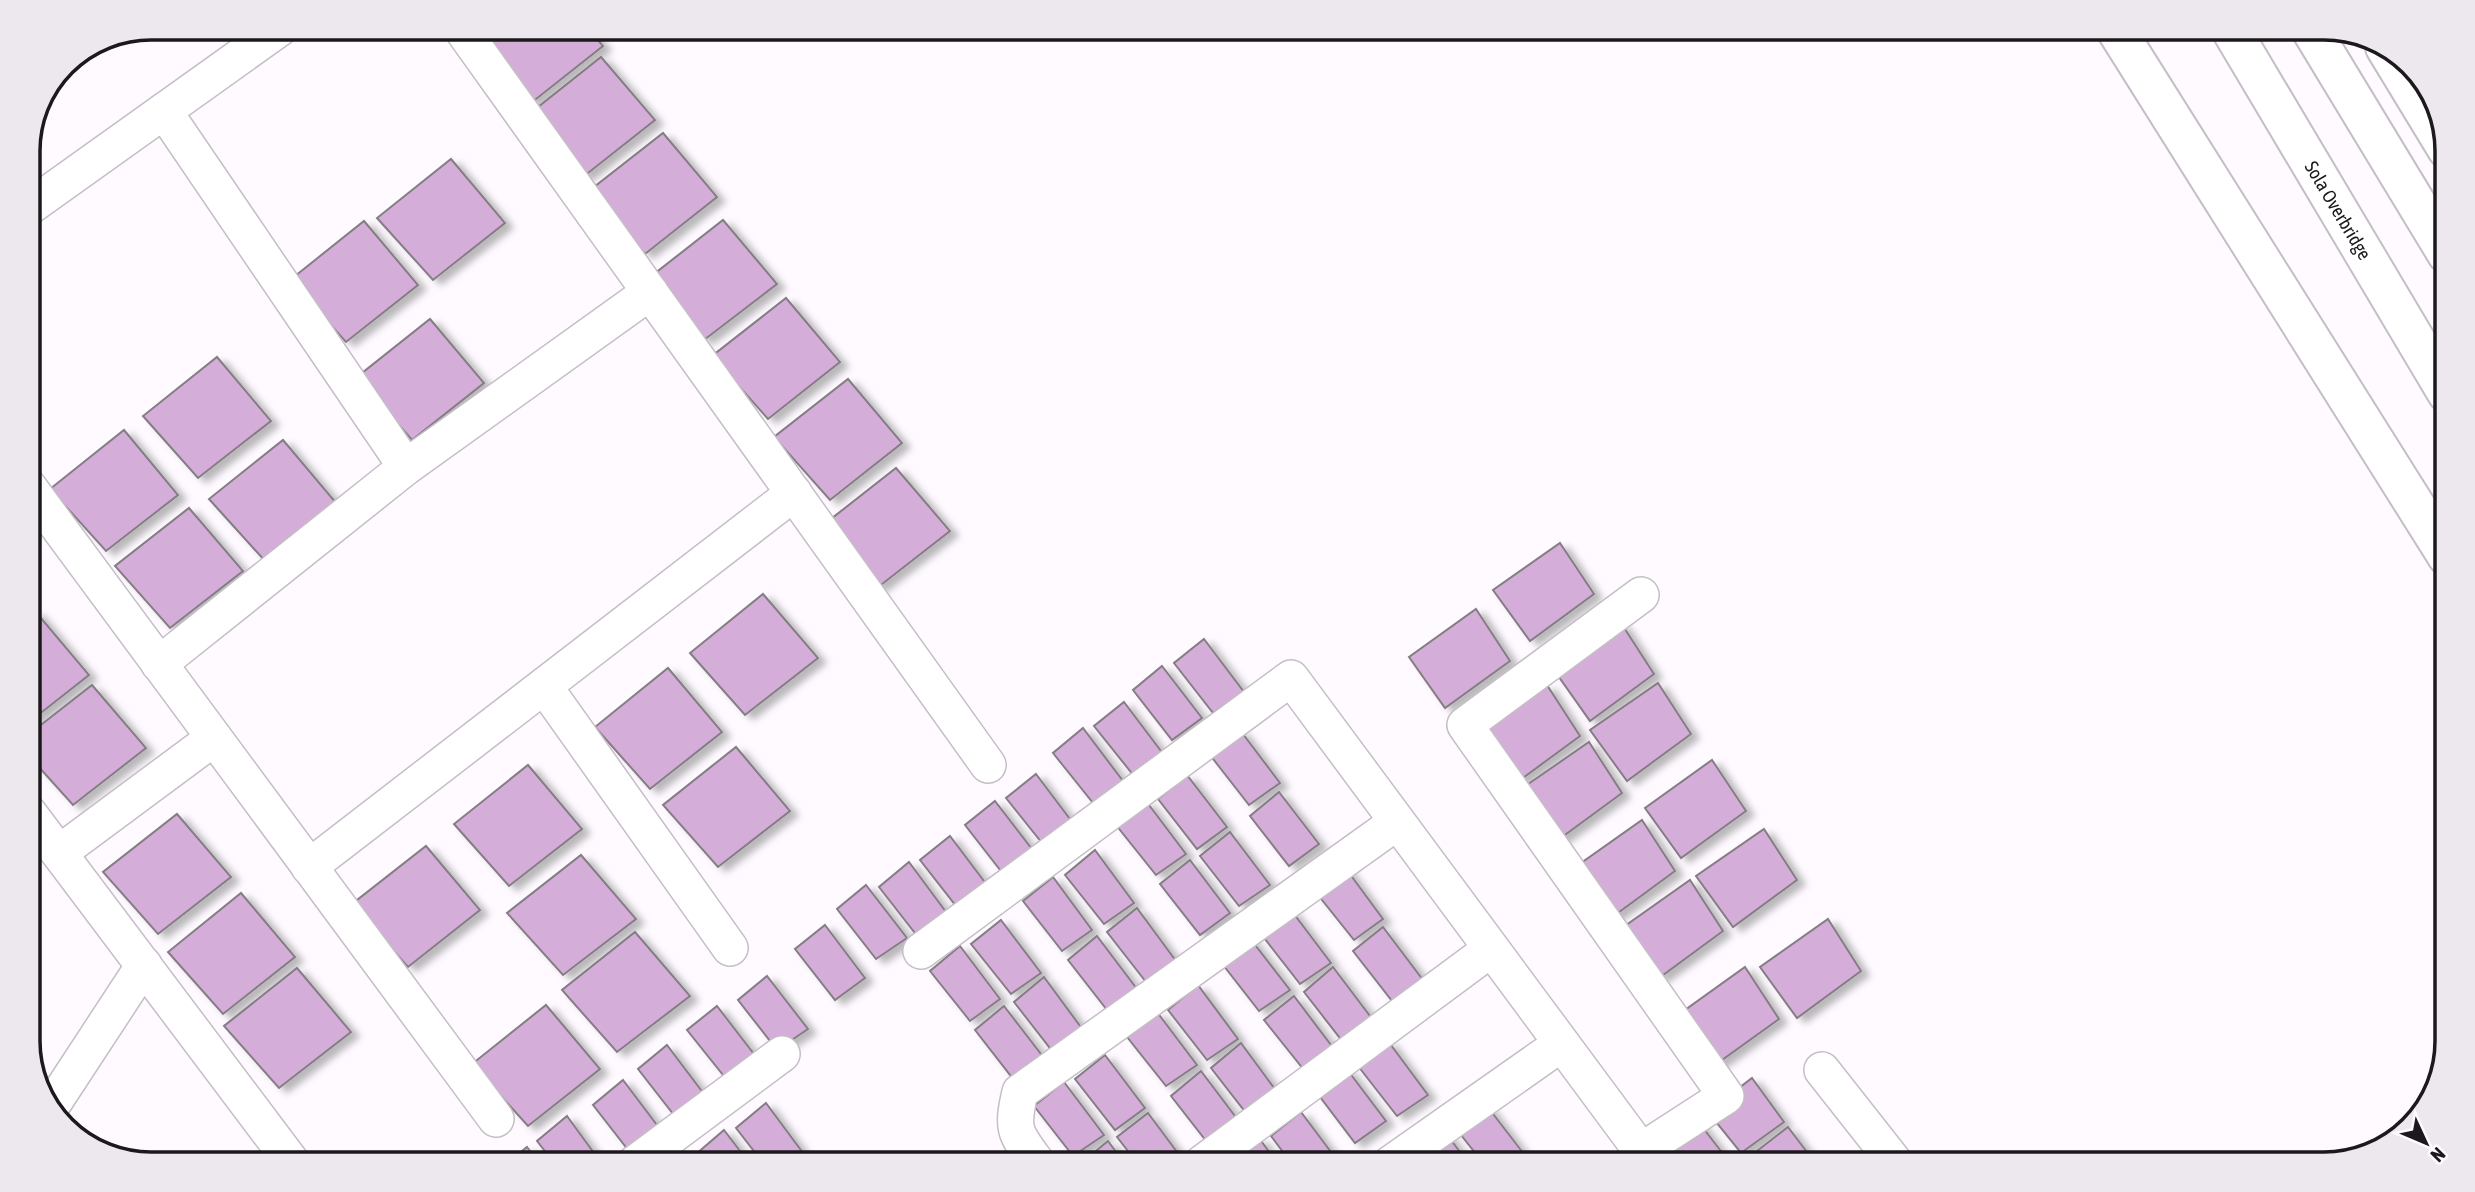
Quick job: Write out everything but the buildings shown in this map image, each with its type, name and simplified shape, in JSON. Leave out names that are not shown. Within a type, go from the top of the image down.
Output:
[{"type":"main road","points":[[2123,40],[2435,537]]},
{"type":"main road","name":"Sola Overbridge","points":[[2237,40],[2435,373]]},
{"type":"main road","points":[[2317,40],[2435,234]]},
{"type":"main road","points":[[2399,70],[2431,122]]},
{"type":"street","points":[[40,199],[263,40]]},
{"type":"street","points":[[470,40],[988,765]]},
{"type":"street","points":[[164,111],[406,467]]},
{"type":"street","points":[[159,663],[406,467],[650,292]]},
{"type":"street","points":[[310,867],[794,493]]},
{"type":"street","points":[[40,502],[496,1119]]},
{"type":"street","points":[[1641,595],[1465,725],[1726,1096],[1654,1152]]},
{"type":"street","points":[[921,951],[1290,678],[1642,1152]]},
{"type":"street","points":[[544,686],[730,948]]},
{"type":"street","points":[[60,853],[214,738]]},
{"type":"street","points":[[1029,1152],[1018,1137],[1013,1121],[1020,1092],[1397,822]]},
{"type":"street","points":[[40,827],[284,1152]]},
{"type":"street","points":[[1217,1152],[1491,949]]},
{"type":"street","points":[[57,1098],[144,965]]},
{"type":"street","points":[[1407,1152],[1561,1044]]},
{"type":"street","points":[[650,1152],[782,1054]]},
{"type":"street","points":[[1822,1070],[1887,1152]]}]
